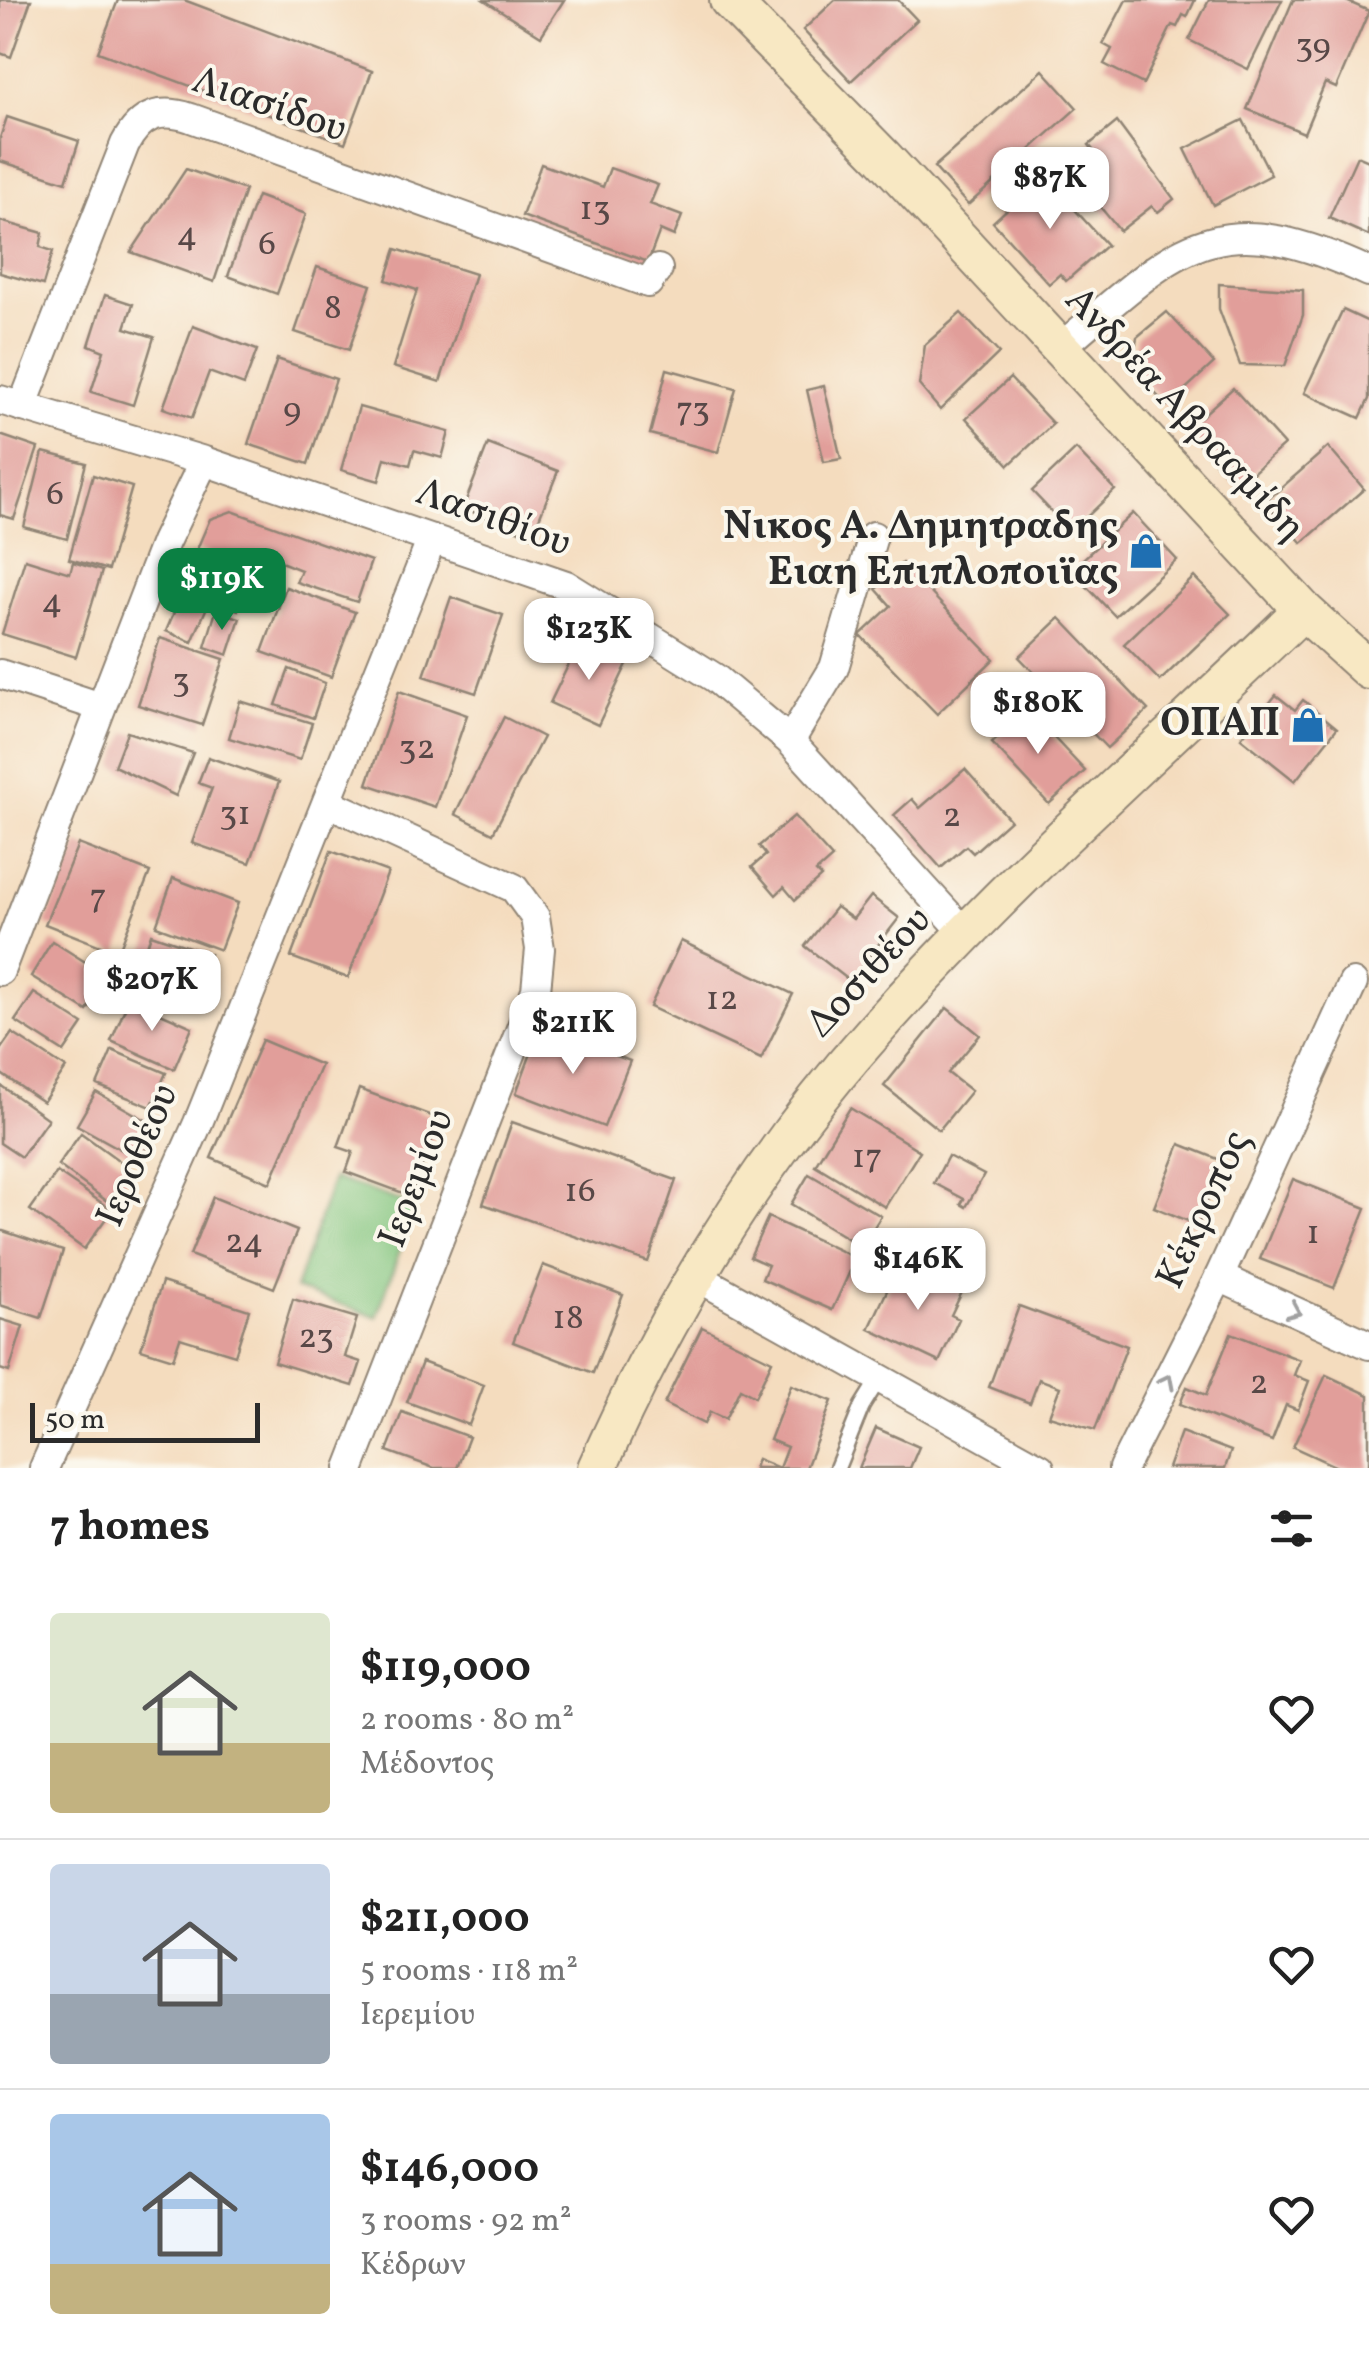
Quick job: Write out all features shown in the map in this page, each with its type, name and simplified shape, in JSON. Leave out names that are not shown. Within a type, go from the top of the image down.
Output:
[{"type":"street","name":"Ανδρέα Αβρααμίδη","points":[[730,0],[1303,610],[1369,670]]},
{"type":"street","name":"Λιασίδου","points":[[11,403],[125,144],[144,118],[157,112],[191,118],[648,283],[658,269]]},
{"type":"street","points":[[1061,348],[1147,274],[1177,252],[1199,244],[1254,238],[1288,242],[1322,250],[1369,272]]},
{"type":"street","name":"Λασιθίου","points":[[11,403],[204,461],[566,585],[715,678],[790,741],[966,934]]},
{"type":"street","points":[[0,971],[165,542],[204,461]]},
{"type":"street","points":[[790,741],[834,668],[873,536]]},
{"type":"street","name":"Ιεροθέου","points":[[44,1468],[198,1123],[432,539]]},
{"type":"street","name":"Δοσιθέου","points":[[597,1468],[694,1274],[819,1097],[871,1034],[966,934],[1303,610]]},
{"type":"street","points":[[0,674],[101,706]]},
{"type":"street","name":"Ιερεμίου","points":[[327,802],[514,888],[535,917],[540,948],[536,990],[350,1468]]},
{"type":"street","name":"Κέκροπος","points":[[1123,1468],[1219,1276],[1354,983]]},
{"type":"street","points":[[694,1274],[1040,1468]]},
{"type":"street","points":[[1219,1276],[1369,1344]]},
{"type":"lane","points":[[837,1468],[862,1406],[880,1376]]},
{"type":"green space","points":[[333,1178],[415,1206],[377,1317],[295,1289]]},
{"type":"building","points":[[0,0],[31,0],[11,57],[0,53]]},
{"type":"building","points":[[118,0],[184,0],[372,71],[345,143],[98,52]]},
{"type":"building","points":[[484,0],[564,0],[541,36]]},
{"type":"building","points":[[835,0],[898,0],[917,20],[851,81],[803,30]]},
{"type":"building","points":[[1126,0],[1195,0],[1187,17],[1183,15],[1177,27],[1172,25],[1143,84],[1104,64],[1112,49],[1103,44]]},
{"type":"building","points":[[1209,0],[1282,0],[1248,69],[1189,40]]},
{"type":"building","points":[[1293,0],[1344,0],[1369,11],[1336,88],[1325,83],[1304,133],[1247,109]]},
{"type":"building","points":[[1043,70],[1077,108],[968,205],[934,167]]},
{"type":"building","points":[[7,117],[79,141],[66,182],[0,161],[0,138]]},
{"type":"building","points":[[1243,120],[1271,175],[1213,205],[1185,149]]},
{"type":"building","points":[[1117,122],[1174,199],[1158,212],[1152,206],[1120,231],[1074,175],[1098,156],[1089,145]]},
{"type":"building","points":[[1357,156],[1369,161],[1369,236],[1329,218]]},
{"type":"building","points":[[541,164],[603,187],[610,168],[658,185],[650,204],[682,216],[674,236],[660,230],[648,262],[522,216]]},
{"type":"building","points":[[186,169],[245,190],[214,282],[131,252]]},
{"type":"building","points":[[1044,176],[1107,245],[1066,281],[1060,274],[1049,284],[993,222]]},
{"type":"building","points":[[257,196],[306,214],[277,294],[228,276]]},
{"type":"building","points":[[0,221],[43,233],[40,247],[53,251],[43,285],[0,273]]},
{"type":"building","points":[[396,249],[475,274],[440,382],[393,367],[417,290],[386,280]]},
{"type":"building","points":[[317,267],[371,285],[349,350],[295,332]]},
{"type":"building","points":[[1219,284],[1303,290],[1303,315],[1285,366],[1240,365],[1219,309]]},
{"type":"building","points":[[105,295],[133,304],[125,328],[154,337],[133,405],[91,392],[104,351],[89,345]]},
{"type":"building","points":[[1343,310],[1369,322],[1369,399],[1360,418],[1304,393]]},
{"type":"building","points":[[1167,312],[1214,363],[1167,406],[1132,368],[1137,337]]},
{"type":"building","points":[[961,313],[999,353],[940,410],[919,385],[925,345]]},
{"type":"building","points":[[193,326],[257,350],[244,385],[209,372],[192,418],[163,408]]},
{"type":"building","points":[[277,359],[336,379],[308,464],[248,444]]},
{"type":"building","points":[[667,369],[736,388],[718,452],[650,434]]},
{"type":"building","points":[[1010,378],[1053,424],[1009,465],[966,418]]},
{"type":"building","points":[[824,386],[841,459],[824,462],[807,390]]},
{"type":"building","points":[[1233,388],[1284,445],[1237,487],[1186,430]]},
{"type":"building","points":[[359,407],[449,432],[442,458],[414,450],[410,465],[385,458],[379,481],[341,470]]},
{"type":"building","points":[[0,435],[38,448],[14,519],[0,515]]},
{"type":"building","points":[[488,444],[558,471],[532,536],[463,508]]},
{"type":"building","points":[[1328,447],[1364,489],[1302,543],[1265,502]]},
{"type":"building","points":[[1076,449],[1115,490],[1071,532],[1032,491]]},
{"type":"building","points":[[43,452],[86,463],[67,539],[24,527]]},
{"type":"building","points":[[93,475],[132,487],[108,570],[69,559]]},
{"type":"building","points":[[232,511],[371,561],[357,602],[296,582],[301,570],[261,554],[255,571],[197,549],[210,519]]},
{"type":"building","points":[[1133,513],[1177,560],[1115,616],[1071,570]]},
{"type":"building","points":[[191,554],[250,576],[238,610],[178,589]]},
{"type":"building","points":[[25,559],[70,573],[73,562],[102,571],[76,657],[2,634]]},
{"type":"building","points":[[902,563],[994,659],[937,714],[860,635],[891,606],[876,589]]},
{"type":"building","points":[[1194,577],[1230,614],[1160,681],[1124,644]]},
{"type":"building","points":[[286,587],[355,612],[331,677],[262,652]]},
{"type":"building","points":[[181,596],[207,607],[192,642],[166,631]]},
{"type":"building","points":[[451,597],[503,615],[476,693],[424,676]]},
{"type":"building","points":[[216,611],[240,618],[228,655],[205,647]]},
{"type":"building","points":[[1060,618],[1148,710],[1107,748],[1019,657]]},
{"type":"building","points":[[160,638],[224,659],[202,725],[138,705]]},
{"type":"building","points":[[580,641],[627,664],[598,725],[550,703]]},
{"type":"building","points":[[289,669],[325,683],[313,718],[276,705]]},
{"type":"building","points":[[399,691],[467,715],[435,807],[367,784]]},
{"type":"building","points":[[1276,695],[1295,710],[1303,700],[1337,728],[1295,781],[1241,738]]},
{"type":"building","points":[[240,701],[312,723],[300,760],[229,738]]},
{"type":"building","points":[[1028,710],[1085,771],[1049,804],[992,743]]},
{"type":"building","points":[[504,717],[543,737],[493,833],[455,814]]},
{"type":"building","points":[[127,732],[193,753],[176,796],[114,766]]},
{"type":"building","points":[[208,757],[279,782],[250,863],[192,843],[212,788],[198,783]]},
{"type":"building","points":[[965,769],[1010,820],[973,853],[966,846],[941,868],[894,815],[912,799],[920,808]]},
{"type":"building","points":[[794,816],[832,858],[816,872],[821,877],[795,900],[784,887],[776,895],[752,867],[766,855],[759,846]]},
{"type":"building","points":[[78,844],[150,872],[118,953],[45,924]]},
{"type":"building","points":[[331,851],[388,872],[348,978],[291,957]]},
{"type":"building","points":[[173,878],[238,903],[220,950],[156,926]]},
{"type":"building","points":[[871,896],[899,918],[850,981],[805,946],[836,907],[853,919]]},
{"type":"building","points":[[151,934],[210,954],[196,996],[163,984],[165,976],[140,967]]},
{"type":"building","points":[[52,941],[117,982],[107,999],[98,993],[87,1011],[31,976]]},
{"type":"building","points":[[681,941],[793,994],[761,1059],[650,1007]]},
{"type":"building","points":[[34,993],[83,1024],[64,1052],[15,1021]]},
{"type":"building","points":[[129,999],[192,1027],[174,1069],[111,1041]]},
{"type":"building","points":[[947,1008],[980,1035],[948,1073],[971,1091],[939,1130],[884,1086]]},
{"type":"building","points":[[541,1027],[630,1061],[604,1127],[516,1093]]},
{"type":"building","points":[[12,1033],[66,1068],[43,1102],[0,1073],[0,1050]]},
{"type":"building","points":[[262,1040],[321,1065],[270,1183],[211,1158]]},
{"type":"building","points":[[112,1050],[166,1073],[151,1107],[97,1085]]},
{"type":"building","points":[[0,1085],[48,1119],[21,1157],[0,1143]]},
{"type":"building","points":[[359,1089],[440,1119],[411,1196],[346,1172],[353,1152],[338,1147]]},
{"type":"building","points":[[96,1092],[158,1127],[140,1160],[77,1125]]},
{"type":"building","points":[[850,1108],[920,1151],[885,1207],[815,1165]]},
{"type":"building","points":[[512,1122],[676,1180],[648,1262],[483,1204]]},
{"type":"building","points":[[81,1133],[132,1170],[108,1202],[58,1165]]},
{"type":"building","points":[[1180,1144],[1223,1161],[1198,1225],[1154,1207]]},
{"type":"building","points":[[948,1156],[984,1175],[966,1207],[961,1204],[964,1199],[934,1183]]},
{"type":"building","points":[[57,1172],[112,1210],[84,1249],[30,1210]]},
{"type":"building","points":[[809,1174],[881,1216],[862,1247],[791,1204]]},
{"type":"building","points":[[1293,1179],[1366,1208],[1334,1288],[1260,1259]]},
{"type":"building","points":[[213,1197],[297,1231],[274,1288],[190,1255]]},
{"type":"building","points":[[768,1217],[856,1258],[832,1310],[762,1279],[768,1265],[750,1257]]},
{"type":"building","points":[[0,1230],[63,1251],[41,1318],[0,1305]]},
{"type":"building","points":[[900,1263],[962,1292],[951,1315],[959,1319],[939,1362],[869,1329]]},
{"type":"building","points":[[543,1265],[623,1295],[593,1373],[513,1342]]},
{"type":"building","points":[[162,1282],[249,1310],[235,1355],[180,1338],[173,1359],[141,1349]]},
{"type":"building","points":[[293,1299],[357,1318],[345,1357],[361,1362],[353,1386],[274,1362]]},
{"type":"building","points":[[1019,1306],[1127,1346],[1095,1430],[1049,1416],[1060,1387],[1039,1379],[1030,1403],[989,1387]]},
{"type":"building","points":[[0,1319],[23,1326],[9,1372],[0,1369]]},
{"type":"building","points":[[702,1327],[772,1361],[755,1397],[740,1389],[725,1419],[710,1412],[704,1424],[664,1404]]},
{"type":"building","points":[[1231,1333],[1300,1360],[1294,1375],[1309,1381],[1298,1410],[1286,1405],[1272,1441],[1180,1404],[1187,1387],[1206,1395]]},
{"type":"building","points":[[422,1362],[484,1385],[469,1425],[407,1402]]},
{"type":"building","points":[[1326,1375],[1369,1395],[1369,1468],[1339,1468],[1293,1447]]},
{"type":"building","points":[[791,1385],[832,1401],[806,1468],[779,1468],[787,1447],[770,1440]]},
{"type":"building","points":[[402,1412],[469,1437],[457,1468],[434,1468],[387,1451]]},
{"type":"building","points":[[876,1428],[919,1447],[910,1468],[859,1468]]},
{"type":"building","points":[[1181,1432],[1231,1451],[1225,1468],[1168,1468]]},
{"type":"building","points":[[757,1459],[779,1468],[754,1468]]},
{"type":"place","name":"Νικος Α. Δημητραδης Ειαη Επιπλοποιϊας","points":[[1146,551]]},
{"type":"place","name":"ΟΠΑΠ","points":[[1308,725]]}]
